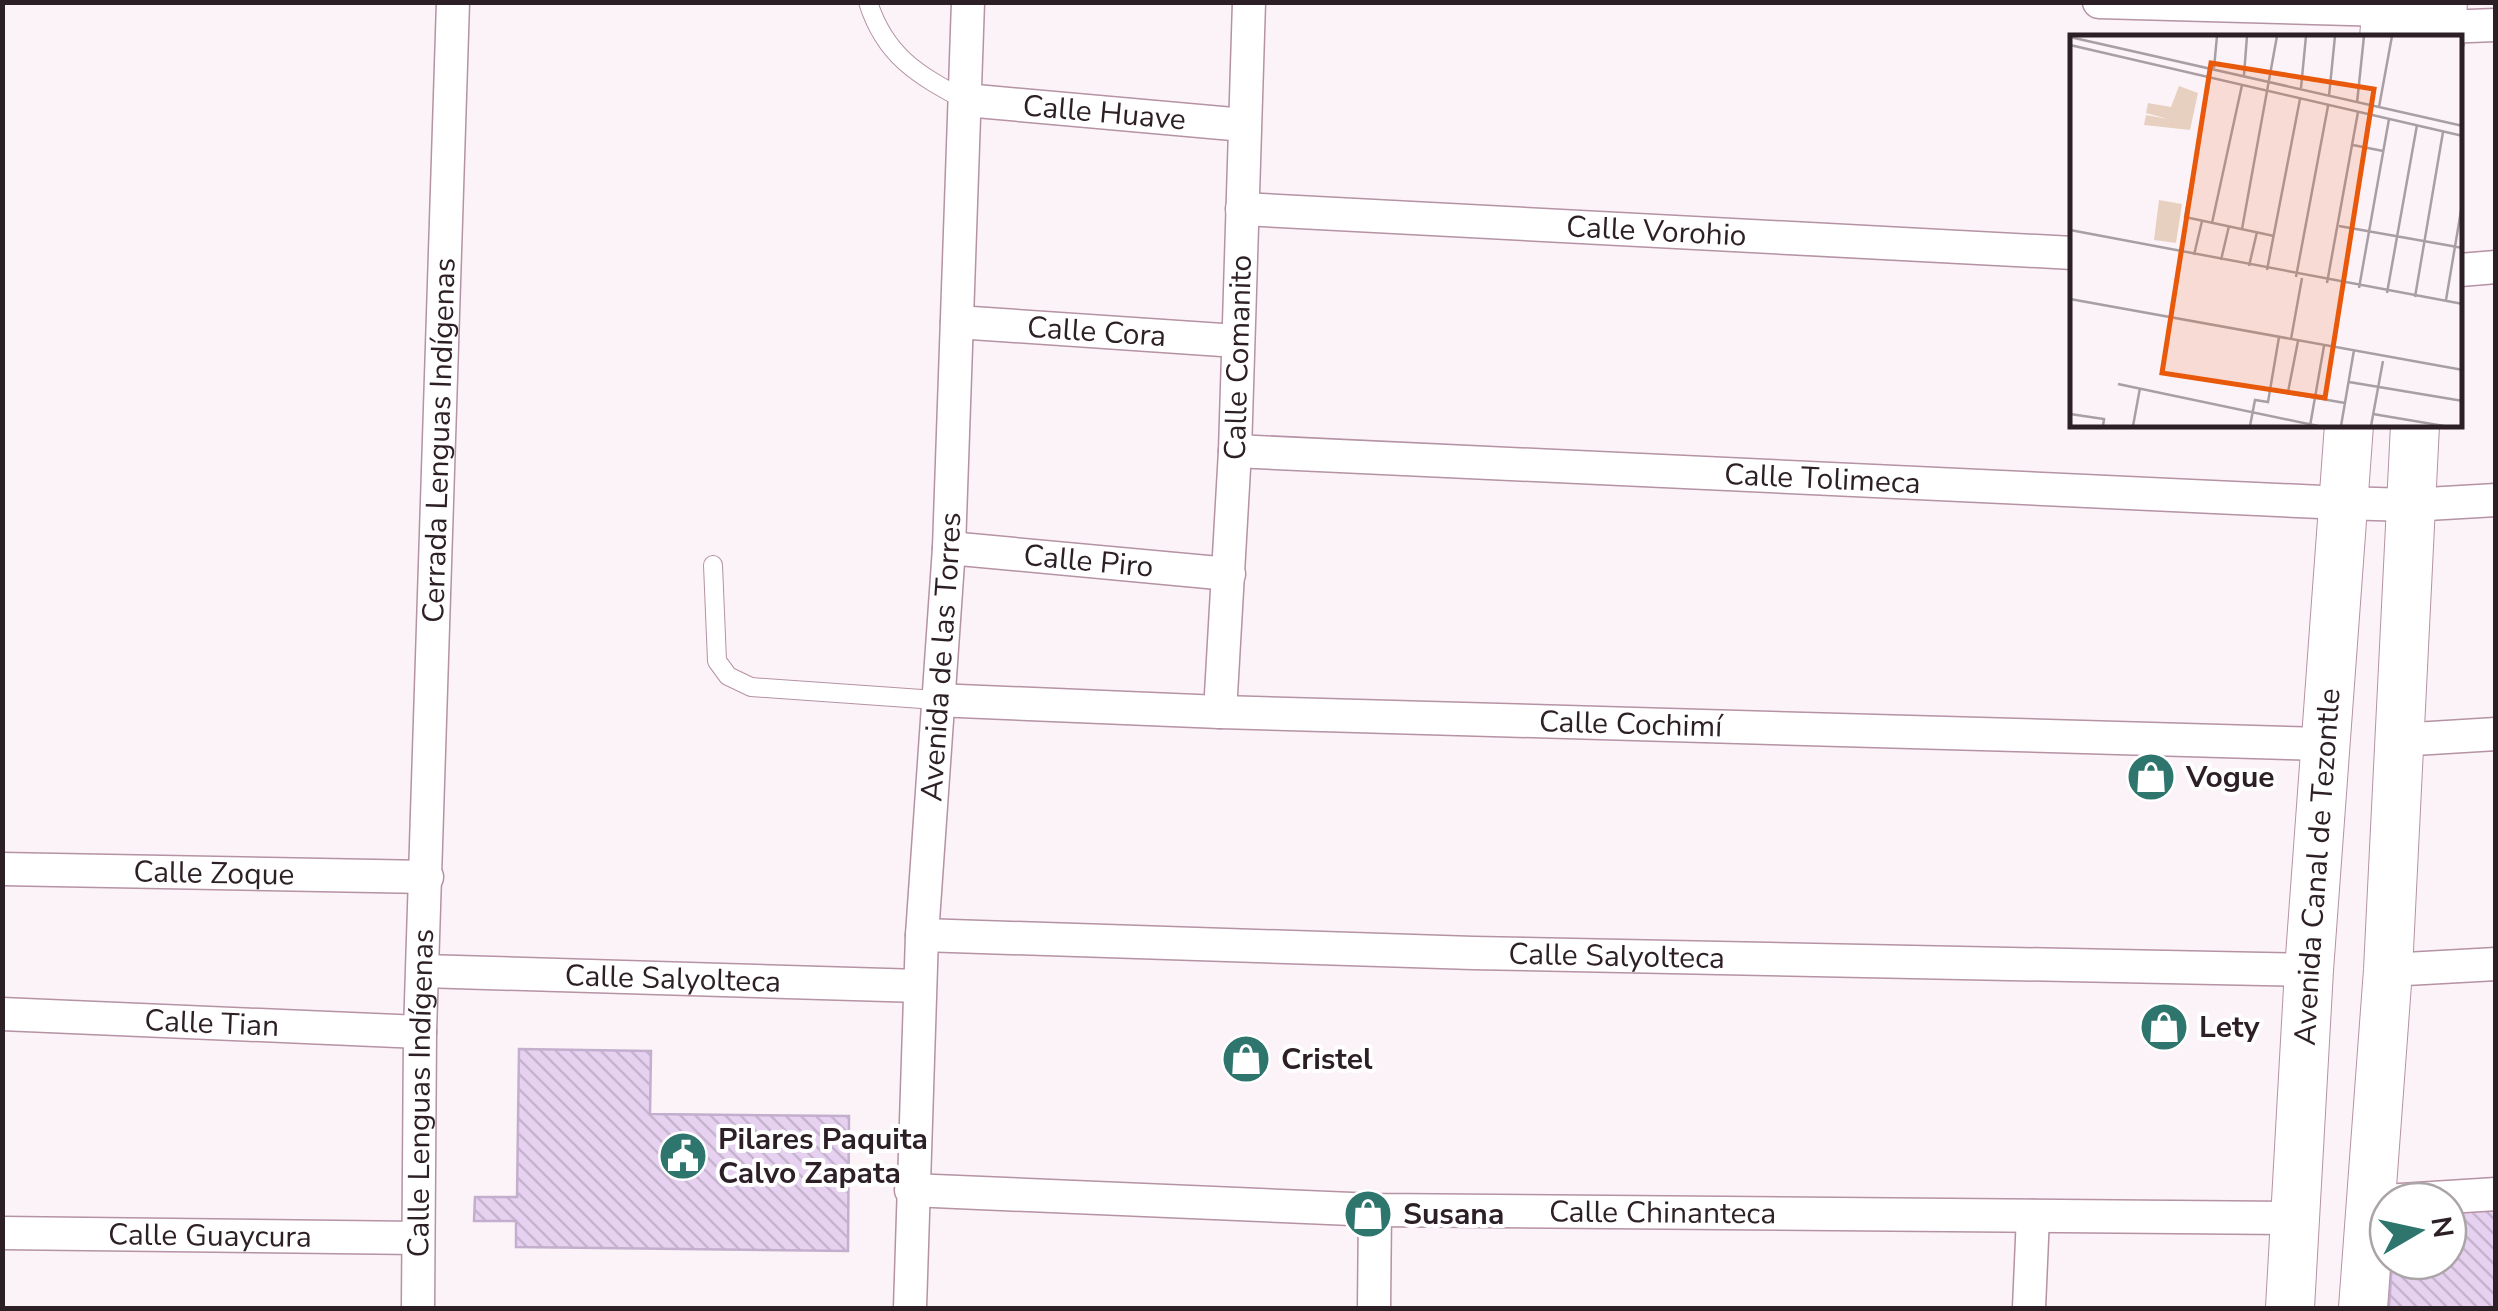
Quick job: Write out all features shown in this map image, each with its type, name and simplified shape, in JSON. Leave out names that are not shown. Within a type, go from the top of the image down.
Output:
[{"type":"main road","name":"Avenida Canal de Tezontle","points":[[2290,1308],[2324,744],[2349,428]]},
{"type":"main road","points":[[2372,1181],[2388,970],[2415,428]]},
{"type":"main road","points":[[2364,1308],[2368,1237]]},
{"type":"street","name":"Cerrada Lenguas Indígenas","points":[[428,877],[453,2]]},
{"type":"street","name":"Avenida de las Torres","points":[[910,1308],[922,936],[949,548],[968,2]]},
{"type":"street","name":"Calle Comanito","points":[[1220,712],[1235,451],[1249,2]]},
{"type":"street","points":[[2098,2],[2496,25]]},
{"type":"street","name":"Calle Huave","points":[[965,100],[1244,125]]},
{"type":"street","name":"Calle Vorohio","points":[[1242,210],[2070,253]]},
{"type":"street","points":[[2463,270],[2496,268]]},
{"type":"street","name":"Calle Cora","points":[[957,322],[1237,341]]},
{"type":"street","name":"Calle Tolimeca","points":[[1235,451],[2342,503],[2496,500]]},
{"type":"street","name":"Calle Piro","points":[[949,548],[1229,574]]},
{"type":"street","name":"Calle Cochimí","points":[[936,700],[2324,744]]},
{"type":"street","points":[[2398,740],[2496,734]]},
{"type":"street","name":"Calle Zoque","points":[[2,869],[428,877]]},
{"type":"street","name":"Calle Lenguas Indígenas","points":[[418,1308],[420,1032],[428,877]]},
{"type":"street","name":"Calle Salyolteca","points":[[922,936],[1472,954],[2309,970]]},
{"type":"street","points":[[2388,970],[2496,964]]},
{"type":"street","name":"Calle Salyolteca","points":[[423,971],[920,986]]},
{"type":"street","name":"Calle Tian","points":[[2,1014],[420,1032]]},
{"type":"street","name":"Calle Chinanteca","points":[[912,1190],[1375,1210],[2295,1218]]},
{"type":"street","points":[[2468,1196],[2496,1194]]},
{"type":"street","points":[[1374,1308],[1375,1210]]},
{"type":"street","points":[[2029,1308],[2033,1216]]},
{"type":"street","name":"Calle Guaycura","points":[[2,1233],[418,1238]]},
{"type":"lane","points":[[868,2],[875,25],[913,72],[965,100]]},
{"type":"lane","points":[[713,565],[718,662],[728,676],[751,688],[936,700]]},
{"type":"building","name":"Pilares Paquita Calvo Zapata","points":[[519,1049],[651,1051],[650,1114],[849,1116],[848,1251],[516,1247],[516,1221],[474,1221],[475,1197],[517,1197]]},
{"type":"building","points":[[2496,1198],[2496,1308],[2389,1308],[2391,1281],[2468,1281],[2468,1200]]},
{"type":"place","name":"Vogue","points":[[2151,777]]},
{"type":"place","name":"Lety","points":[[2164,1027]]},
{"type":"place","name":"Cristel","points":[[1246,1059]]},
{"type":"place","name":"Pilares Paquita Calvo Zapata","points":[[683,1156]]},
{"type":"place","name":"Susana","points":[[1368,1214]]}]
